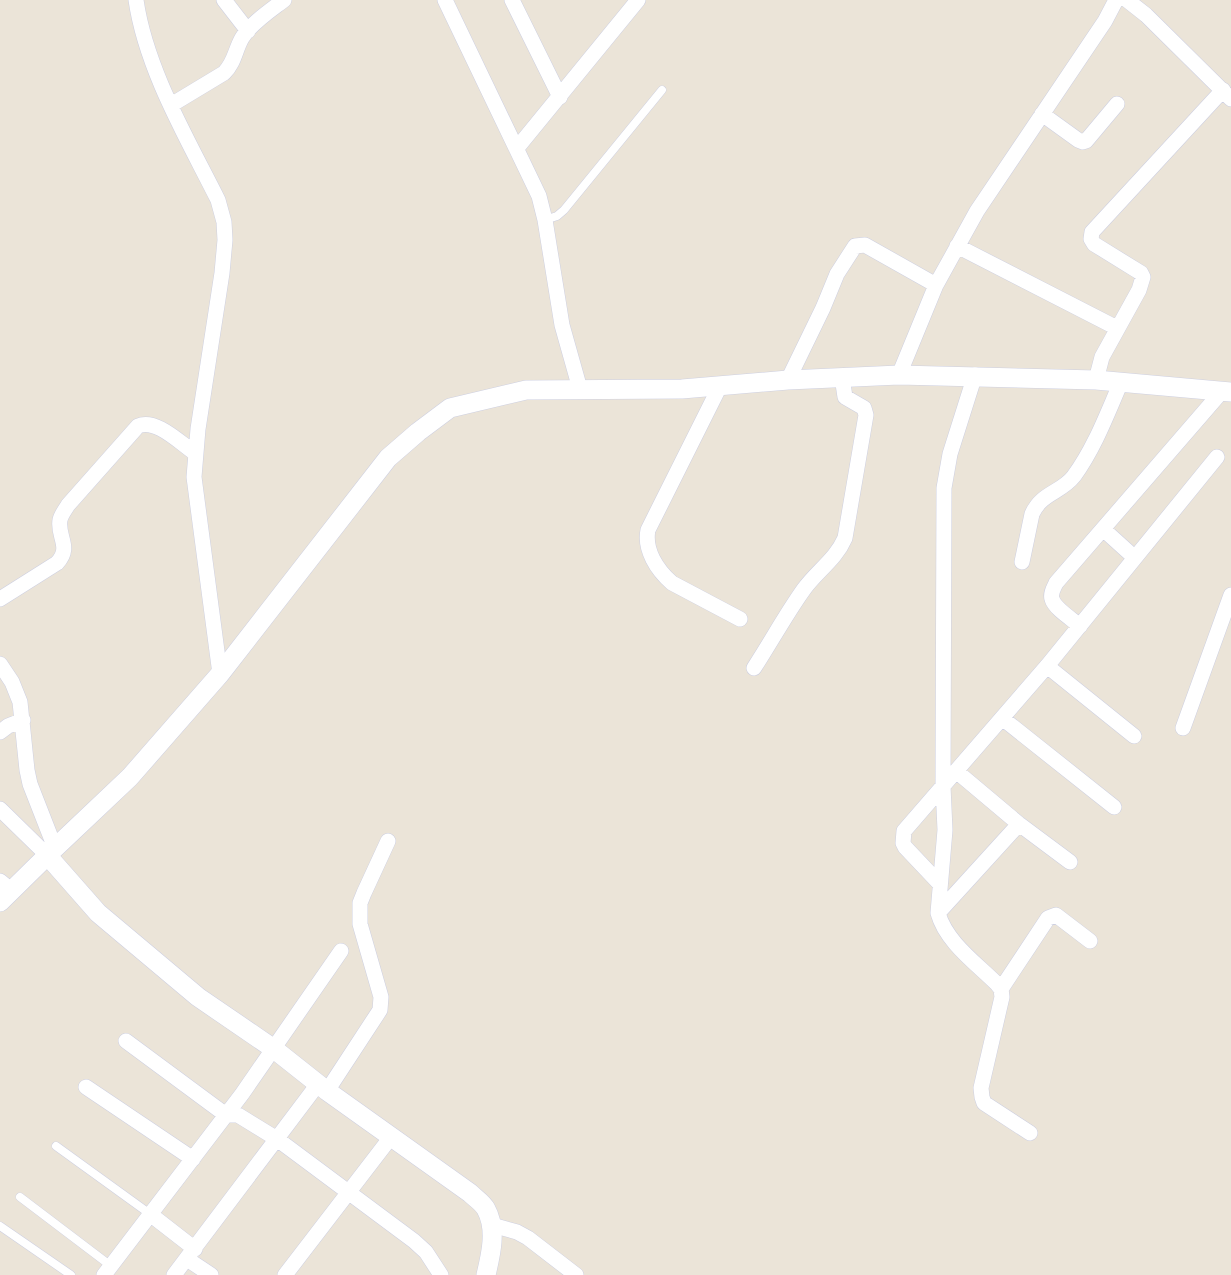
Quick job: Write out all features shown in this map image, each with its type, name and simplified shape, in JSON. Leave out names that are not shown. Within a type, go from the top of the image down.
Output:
[{"type":"street","points":[[136,0],[149,51],[171,105],[218,200],[224,222],[225,240],[222,273],[195,453],[194,478],[220,674]]},
{"type":"street","points":[[224,0],[248,30]]},
{"type":"street","points":[[171,105],[224,73],[230,67],[248,30],[284,0]]},
{"type":"street","points":[[445,0],[539,196],[545,220],[562,325],[580,389]]},
{"type":"street","points":[[512,0],[560,97]]},
{"type":"street","points":[[517,148],[638,0]]},
{"type":"street","points":[[899,375],[936,285],[957,246],[992,186],[1105,20],[1116,0]]},
{"type":"street","points":[[1096,380],[1102,357],[1139,290],[1143,277],[1141,273],[1094,244],[1091,239],[1092,232],[1227,95],[1151,20],[1127,0]]},
{"type":"street","points":[[1042,114],[1083,142],[1086,141],[1117,104]]},
{"type":"street","points":[[788,380],[838,274],[855,246],[865,244],[936,285]]},
{"type":"street","points":[[957,246],[1117,328]]},
{"type":"street","points":[[4,891],[51,851],[130,777],[220,674],[388,458],[450,408],[526,390],[682,389],[788,380],[899,375],[974,375],[1096,380],[1227,391]]},
{"type":"street","points":[[974,375],[950,454],[944,488],[942,786],[946,830],[938,912],[940,922],[956,945],[1001,989],[1002,997],[981,1088],[984,1103],[1030,1133]]},
{"type":"street","points":[[754,668],[803,590],[834,558],[842,547],[845,538],[866,415],[864,408],[845,397],[842,377]]},
{"type":"street","points":[[1022,562],[1035,507],[1073,476],[1096,440],[1122,382]]},
{"type":"street","points":[[720,386],[648,530],[646,539],[647,546],[665,577],[740,618]]},
{"type":"street","points":[[1080,626],[1058,608],[1052,600],[1052,592],[1056,583],[1102,529],[1227,391]]},
{"type":"street","points":[[0,599],[62,558],[64,551],[60,520],[62,513],[138,426],[144,423],[158,427],[195,453]]},
{"type":"street","points":[[940,884],[905,848],[902,843],[904,831],[1047,666],[1216,457]]},
{"type":"street","points":[[1102,529],[1135,558]]},
{"type":"street","points":[[1183,728],[1231,595]]},
{"type":"street","points":[[0,664],[17,692],[23,720],[25,757],[30,784],[51,851]]},
{"type":"street","points":[[1047,666],[1134,736]]},
{"type":"street","points":[[1002,718],[1114,807]]},
{"type":"street","points":[[0,732],[8,726],[23,720]]},
{"type":"street","points":[[956,771],[1019,824],[1070,862]]},
{"type":"street","points":[[0,809],[51,851],[98,913],[198,997],[274,1049],[322,1087],[470,1193],[486,1208],[492,1225],[491,1254],[486,1275]]},
{"type":"street","points":[[938,912],[1019,824]]},
{"type":"street","points":[[174,1275],[277,1139],[322,1087],[380,1010],[381,997],[360,924],[360,903],[388,841]]},
{"type":"street","points":[[1001,989],[1048,918],[1056,915],[1090,941]]},
{"type":"street","points":[[108,1270],[226,1115],[341,951]]},
{"type":"street","points":[[126,1041],[226,1115],[238,1115],[277,1139],[350,1193],[414,1241],[426,1252],[441,1275]]},
{"type":"street","points":[[86,1087],[193,1159]]},
{"type":"street","points":[[285,1275],[350,1193],[391,1137]]},
{"type":"street","points":[[150,1214],[211,1275]]},
{"type":"street","points":[[492,1225],[517,1232],[528,1238],[576,1275]]},
{"type":"lane","points":[[545,220],[556,216],[564,210],[662,90]]},
{"type":"lane","points":[[56,1146],[150,1214]]},
{"type":"lane","points":[[20,1197],[108,1270]]},
{"type":"lane","points":[[0,1226],[71,1275]]}]
